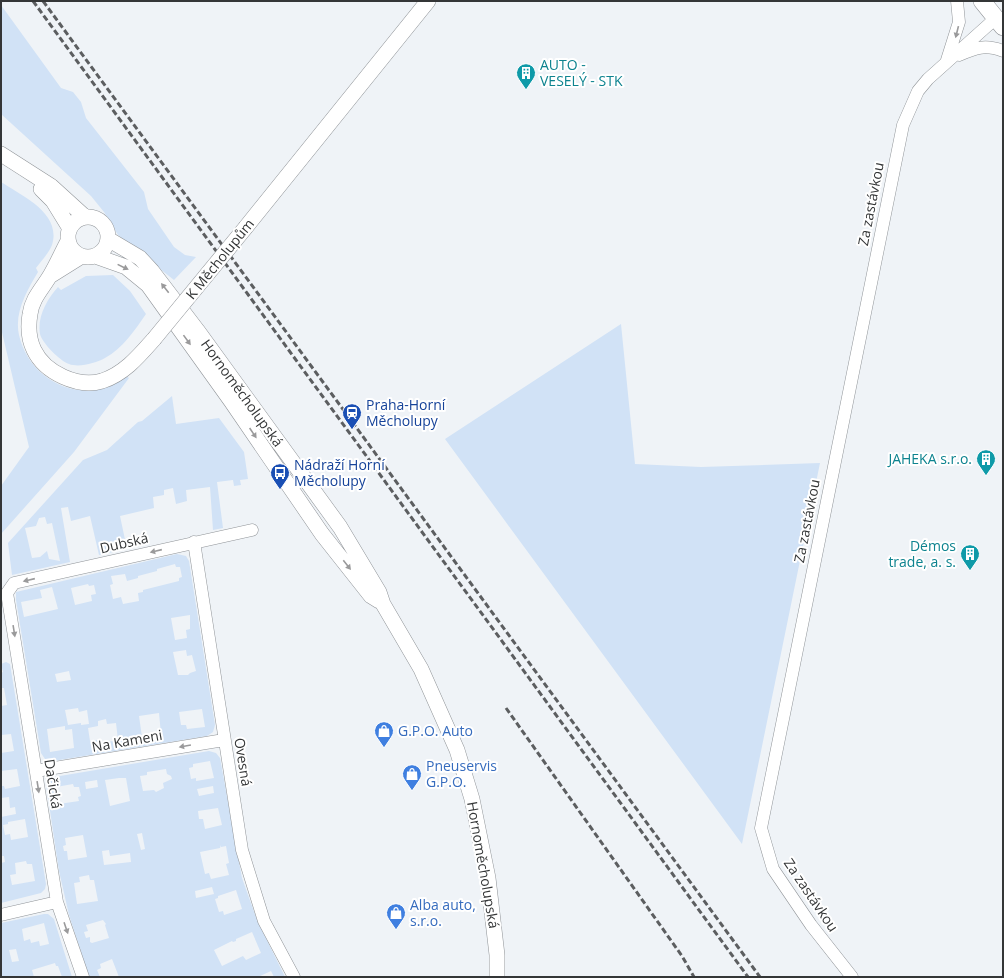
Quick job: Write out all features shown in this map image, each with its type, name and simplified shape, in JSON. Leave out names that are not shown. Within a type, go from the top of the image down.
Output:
[{"type":"main road","points":[[982,1],[999,22]]},
{"type":"street","name":"K Měcholupům","points":[[68,234],[50,276],[34,299],[30,313],[29,325],[34,351],[42,362],[62,377],[85,382],[100,381],[112,377],[132,363],[154,340],[428,1]]},
{"type":"street","points":[[947,61],[959,22],[957,1]]},
{"type":"street","name":"Za zastávkou","points":[[852,977],[811,925],[773,870],[761,828],[903,124],[918,91],[928,78],[947,61],[999,22]]},
{"type":"street","name":"Za zastávkou","points":[[947,61],[977,47],[994,48],[1003,51]]},
{"type":"street","name":"Hornoměcholupská","points":[[6,157],[51,186],[84,216],[95,218],[102,222],[106,228],[108,239],[140,258],[197,330],[340,527],[380,592],[383,604],[421,669],[457,750],[472,799],[488,878],[497,955],[497,977]]},
{"type":"street","name":"Hornoměcholupská","points":[[6,157],[53,201],[68,234],[73,251],[126,267],[148,285],[231,401],[322,534],[371,596],[383,604]]},
{"type":"street","points":[[68,234],[76,220],[84,216]]},
{"type":"street","points":[[88,256],[104,249],[108,239]]},
{"type":"street","name":"K Měcholupům","points":[[50,276],[88,256]]},
{"type":"street","name":"Dubská","points":[[8,593],[14,583],[252,530]]},
{"type":"street","name":"Ovesná","points":[[194,542],[242,850],[264,921],[294,977]]},
{"type":"street","name":"Dačická","points":[[8,593],[57,902],[83,977]]},
{"type":"street","name":"Na Kameni","points":[[36,772],[224,740]]},
{"type":"street","points":[[1,915],[57,902]]},
{"type":"shaded area","points":[[1,5],[61,88],[73,92],[81,102],[86,118],[144,192],[148,209],[174,247],[185,255],[196,257],[174,280],[155,265],[140,249],[130,245],[118,235],[104,212],[91,196],[1,114]]},
{"type":"shaded area","points":[[1,182],[38,207],[46,215],[54,234],[51,248],[36,268],[38,272],[22,302],[18,318],[19,335],[31,362],[52,381],[65,387],[79,390],[93,390],[108,387],[126,376],[129,378],[74,452],[1,534],[1,486],[29,447],[1,328]]},
{"type":"shaded area","points":[[113,275],[130,291],[146,314],[123,344],[105,358],[97,362],[82,365],[73,365],[65,362],[56,356],[41,338],[40,334],[39,328],[41,315],[50,297],[58,287],[61,290],[86,276]]},
{"type":"shaded area","points":[[621,324],[635,464],[701,467],[820,463],[742,844],[445,439]]},
{"type":"shaded area","points":[[172,396],[176,424],[219,418],[244,452],[248,479],[240,480],[241,485],[234,486],[233,480],[217,482],[223,528],[213,530],[210,487],[186,490],[187,501],[176,504],[173,488],[164,490],[164,495],[153,497],[154,508],[120,516],[127,549],[99,555],[90,516],[71,521],[68,507],[61,508],[70,562],[12,575],[8,543],[83,460],[107,450],[138,422],[142,421]],"holes":[[[45,517],[47,524],[52,523],[60,561],[49,559],[47,551],[40,557],[32,558],[25,528],[36,526],[39,518]]]},
{"type":"shaded area","points":[[177,554],[186,556],[189,561],[215,725],[213,732],[207,736],[47,762],[41,753],[16,600],[16,592]],"holes":[[[175,564],[176,567],[180,567],[182,577],[179,578],[179,581],[143,590],[143,592],[138,593],[139,601],[123,604],[121,597],[113,599],[110,585],[113,584],[111,576],[125,574],[127,581],[138,578],[138,576]],[[88,584],[89,586],[94,585],[96,594],[91,595],[92,601],[75,605],[71,588]],[[52,587],[58,609],[24,617],[21,602],[42,598],[40,590]],[[190,615],[190,629],[186,630],[187,638],[175,640],[171,618]],[[186,650],[187,656],[192,655],[196,671],[188,675],[178,675],[173,652]],[[69,671],[71,680],[57,682],[55,674]],[[78,708],[79,712],[87,710],[89,724],[81,725],[81,723],[68,725],[65,710]],[[202,709],[205,727],[187,729],[186,725],[181,725],[179,712]],[[159,713],[161,734],[142,737],[139,716]],[[106,719],[107,724],[116,723],[118,740],[98,744],[97,740],[90,741],[88,728],[98,726],[98,721]],[[65,726],[65,730],[72,729],[74,748],[50,752],[47,729]]]},
{"type":"shaded area","points":[[6,662],[10,664],[46,884],[45,889],[41,893],[1,903],[1,863],[5,862],[4,856],[1,856],[1,817],[16,814],[15,807],[10,808],[9,797],[1,798],[1,786],[4,786],[5,789],[20,786],[17,769],[1,771],[1,753],[14,751],[11,734],[1,735],[1,706],[7,705],[4,688],[1,688],[1,673],[3,672],[1,664]],"holes":[[[25,819],[28,837],[11,840],[10,834],[5,835],[3,825],[8,824],[8,822]],[[26,861],[27,864],[32,864],[35,881],[12,885],[10,875],[16,874],[15,863]]]},
{"type":"shaded area","points":[[209,751],[216,753],[220,758],[242,878],[257,920],[285,977],[274,977],[271,971],[258,977],[119,977],[112,959],[100,964],[101,968],[97,970],[100,977],[89,977],[69,915],[59,871],[46,784],[51,778]],"holes":[[[210,761],[214,778],[196,781],[196,778],[191,779],[189,768],[193,767],[193,764]],[[166,769],[167,774],[171,776],[172,779],[163,783],[164,788],[156,792],[154,790],[143,791],[140,776],[147,775],[147,772]],[[126,778],[130,801],[110,806],[105,780]],[[97,780],[98,787],[86,789],[85,782]],[[73,784],[74,787],[79,787],[81,796],[78,797],[79,801],[59,804],[56,787]],[[213,786],[214,793],[199,796],[197,789]],[[218,808],[222,825],[205,829],[203,819],[199,819],[198,811]],[[142,833],[145,849],[141,850],[137,834]],[[83,835],[87,857],[68,860],[67,851],[64,851],[63,846],[66,845],[65,838]],[[221,845],[221,847],[226,846],[229,863],[226,864],[229,875],[211,879],[209,873],[205,874],[200,852],[220,848]],[[109,850],[110,856],[130,853],[131,862],[104,865],[102,851]],[[89,875],[90,880],[94,880],[98,901],[77,904],[74,883],[80,882],[79,877]],[[212,887],[214,894],[196,898],[195,891]],[[236,890],[242,909],[224,915],[223,911],[219,912],[215,899],[218,898],[218,896]],[[103,920],[106,924],[109,938],[92,943],[90,942],[90,937],[86,938],[84,932],[88,931],[86,925]],[[252,932],[261,953],[246,960],[243,956],[222,966],[214,950],[232,941],[236,941],[236,939]]]},
{"type":"shaded area","points":[[48,914],[54,919],[72,977],[62,977],[58,966],[56,966],[55,963],[32,970],[34,977],[1,977],[1,923]],"holes":[[[44,923],[49,944],[40,946],[39,941],[31,943],[30,939],[24,941],[22,929]],[[16,949],[19,961],[12,962],[9,950]]]},
{"type":"railway","points":[[33,1],[748,977]]},
{"type":"railway","points":[[43,1],[760,977]]},
{"type":"railway","points":[[506,708],[682,956],[694,977]]},
{"type":"place","name":"AUTO - VESELÝ - STK","points":[[526,90]]},
{"type":"place","name":"Praha-Horní Měcholupy","points":[[352,430]]},
{"type":"place","name":"JAHEKA s.r.o.","points":[[986,476]]},
{"type":"place","name":"Nádraží Horní Měcholupy","points":[[280,490]]},
{"type":"place","name":"Démos trade, a. s.","points":[[970,571]]},
{"type":"place","name":"G.P.O. Auto","points":[[384,748]]},
{"type":"place","name":"Pneuservis G.P.O.","points":[[412,791]]},
{"type":"place","name":"Alba auto, s.r.o.","points":[[396,930]]}]
